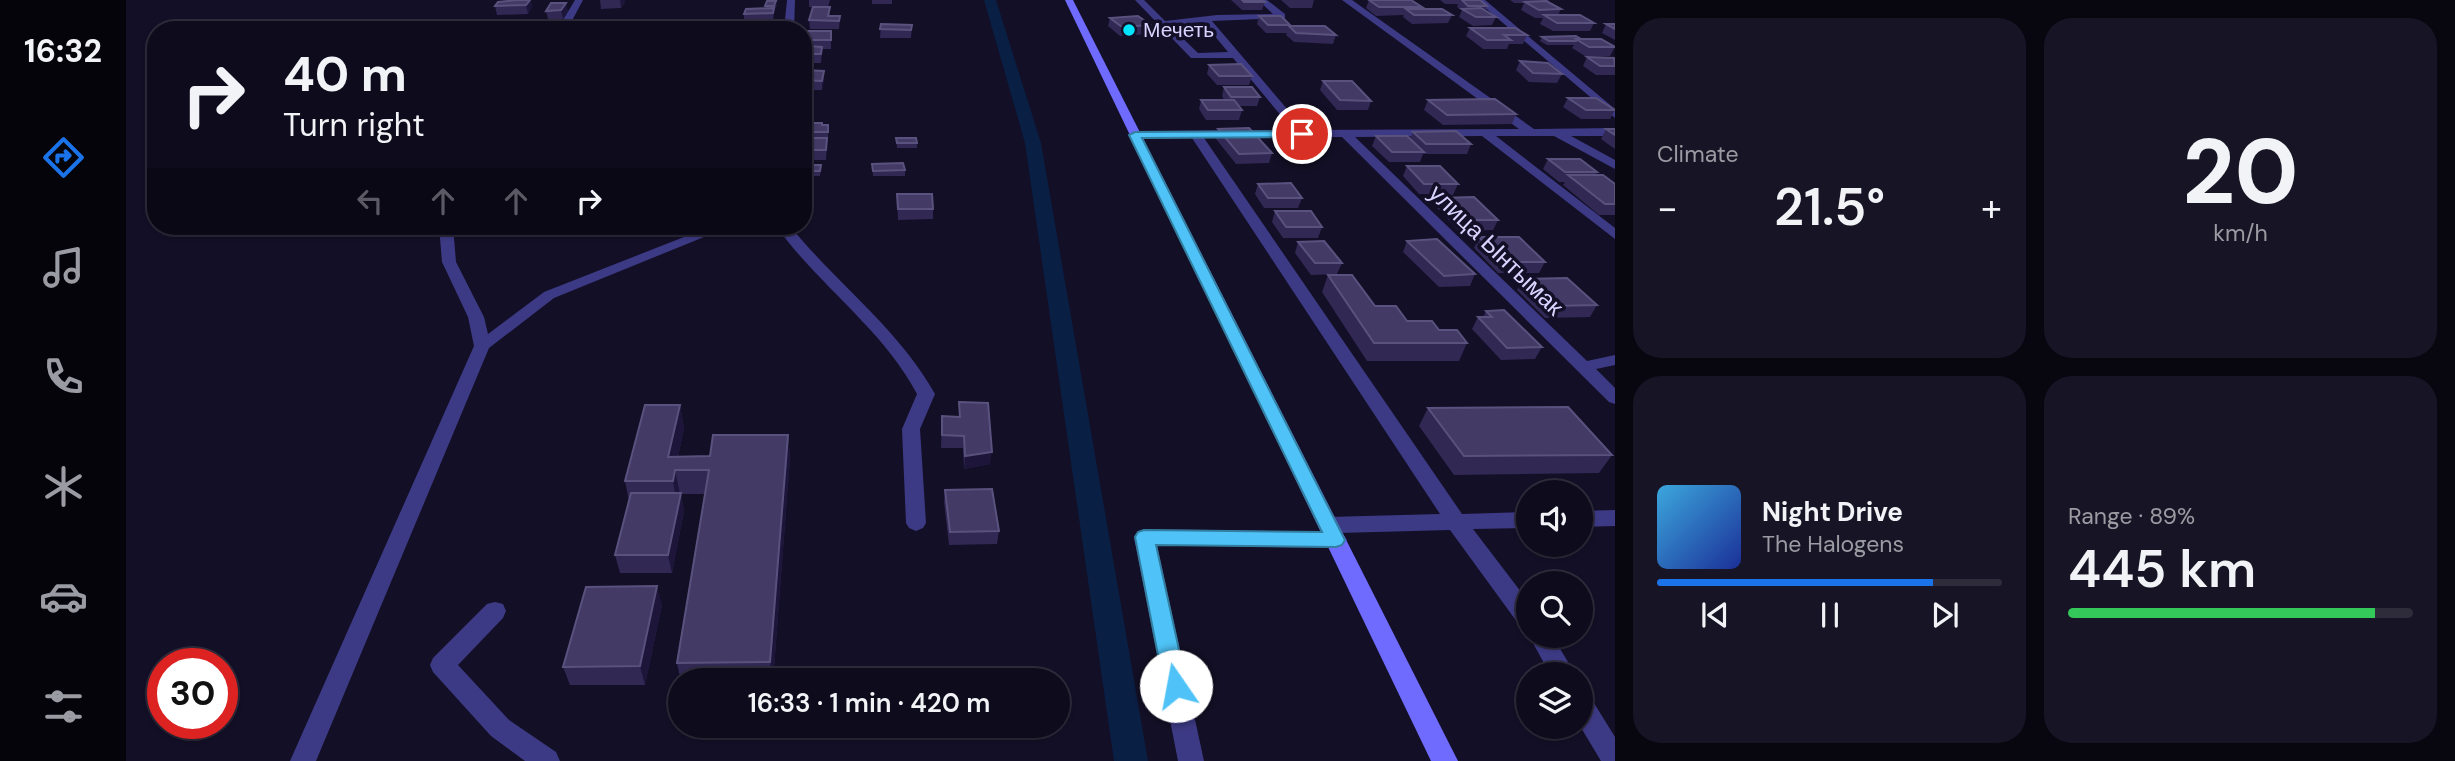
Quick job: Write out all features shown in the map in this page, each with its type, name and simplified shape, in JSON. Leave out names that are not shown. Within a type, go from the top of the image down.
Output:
[{"type":"main road","points":[[1069,0],[1445,761]]},
{"type":"street","points":[[567,21],[579,0]]},
{"type":"street","points":[[790,21],[792,0]]},
{"type":"street","points":[[1139,0],[1195,56],[1236,55]]},
{"type":"street","points":[[1163,24],[1217,18],[1282,16],[1262,0]]},
{"type":"street","points":[[1346,0],[1532,133]]},
{"type":"street","points":[[1480,0],[1615,115]]},
{"type":"street","points":[[1207,21],[1302,134]]},
{"type":"street","points":[[1135,135],[1615,132]]},
{"type":"street","points":[[1557,133],[1615,165]]},
{"type":"street","name":"улица Ынтымак","points":[[1345,134],[1615,397]]},
{"type":"street","points":[[1486,134],[1615,235]]},
{"type":"street","points":[[1196,135],[1456,522],[1516,603]]},
{"type":"street","points":[[447,235],[449,262],[476,317],[482,346]]},
{"type":"street","points":[[303,761],[482,346],[549,295],[701,235]]},
{"type":"street","points":[[790,235],[814,265],[864,313],[907,361],[926,394],[911,429],[916,523]]},
{"type":"street","points":[[1583,367],[1615,360]]},
{"type":"street","points":[[1593,519],[1615,518]]},
{"type":"street","points":[[1191,761],[1144,537],[1332,532],[1456,522],[1516,520]]},
{"type":"street","points":[[495,611],[442,666],[500,728],[547,761]]},
{"type":"street","points":[[1593,725],[1615,761]]},
{"type":"building","points":[[530,0],[526,5],[495,6],[498,2]]},
{"type":"building","points":[[1242,0],[1263,0],[1265,2],[1244,2]]},
{"type":"building","points":[[1369,0],[1411,0],[1422,7],[1379,7]]},
{"type":"building","points":[[1462,0],[1480,0],[1487,6],[1468,6]]},
{"type":"building","points":[[767,1],[776,1],[774,6],[765,6]]},
{"type":"building","points":[[1546,1],[1561,9],[1539,10],[1525,2]]},
{"type":"building","points":[[551,3],[566,3],[561,10],[546,11]]},
{"type":"building","points":[[813,7],[830,7],[828,16],[840,16],[839,21],[809,20]]},
{"type":"building","points":[[774,8],[773,13],[744,14],[746,9]]},
{"type":"building","points":[[1481,8],[1496,17],[1476,17],[1462,9]]},
{"type":"building","points":[[1406,9],[1442,9],[1452,15],[1414,15]]},
{"type":"building","points":[[1544,15],[1580,15],[1594,23],[1557,23]]},
{"type":"building","points":[[1138,16],[1151,25],[1122,27],[1110,18]]},
{"type":"building","points":[[1259,16],[1281,16],[1290,25],[1268,25]]},
{"type":"building","points":[[881,24],[912,25],[911,30],[880,29]]},
{"type":"building","points":[[1289,26],[1325,26],[1336,35],[1296,33]]},
{"type":"building","points":[[1470,28],[1515,28],[1527,35],[1504,35],[1511,40],[1487,40]]},
{"type":"building","points":[[812,31],[831,31],[831,40],[812,40]]},
{"type":"building","points":[[1576,36],[1581,39],[1549,41],[1542,37]]},
{"type":"building","points":[[1576,39],[1601,39],[1615,47],[1589,47]]},
{"type":"building","points":[[812,46],[822,47],[821,54],[812,54]]},
{"type":"building","points":[[1587,57],[1614,58],[1615,66],[1600,66]]},
{"type":"building","points":[[1520,61],[1548,63],[1562,74],[1533,73]]},
{"type":"building","points":[[1241,64],[1252,76],[1219,76],[1209,65]]},
{"type":"building","points":[[812,70],[824,71],[822,81],[812,80]]},
{"type":"building","points":[[1323,81],[1352,81],[1371,101],[1340,100]]},
{"type":"building","points":[[1224,87],[1252,87],[1260,97],[1231,97]]},
{"type":"building","points":[[1568,98],[1596,98],[1615,110],[1586,110]]},
{"type":"building","points":[[1495,99],[1516,114],[1447,115],[1428,100]]},
{"type":"building","points":[[1201,100],[1234,100],[1242,110],[1208,110]]},
{"type":"building","points":[[812,123],[828,125],[828,132],[812,132]]},
{"type":"building","points":[[1249,128],[1272,153],[1239,154],[1218,129]]},
{"type":"building","points":[[1456,131],[1471,144],[1426,144],[1413,132]]},
{"type":"building","points":[[1376,136],[1407,136],[1424,152],[1392,152]]},
{"type":"building","points":[[812,138],[827,138],[826,150],[812,150]]},
{"type":"building","points":[[896,138],[916,138],[917,143],[897,143]]},
{"type":"building","points":[[1548,159],[1580,159],[1597,172],[1565,172]]},
{"type":"building","points":[[903,163],[905,170],[873,171],[872,164]]},
{"type":"building","points":[[812,165],[821,165],[820,171],[812,171]]},
{"type":"building","points":[[1407,166],[1440,166],[1458,184],[1424,184]]},
{"type":"building","points":[[1568,175],[1603,175],[1615,184],[1615,204],[1605,204]]},
{"type":"building","points":[[1291,183],[1302,198],[1268,198],[1258,184]]},
{"type":"building","points":[[897,194],[932,194],[933,209],[898,209]]},
{"type":"building","points":[[1474,197],[1498,220],[1464,220],[1441,198]]},
{"type":"building","points":[[1275,211],[1311,211],[1322,227],[1286,227]]},
{"type":"building","points":[[1479,237],[1519,237],[1545,262],[1503,262]]},
{"type":"building","points":[[1437,239],[1475,274],[1444,276],[1407,241]]},
{"type":"building","points":[[1324,241],[1342,263],[1315,263],[1298,242]]},
{"type":"building","points":[[1328,275],[1352,275],[1375,306],[1396,306],[1407,321],[1432,321],[1439,330],[1457,330],[1467,343],[1374,343]]},
{"type":"building","points":[[1567,278],[1597,305],[1551,306],[1523,279]]},
{"type":"building","points":[[1504,310],[1542,347],[1507,348],[1478,317],[1492,317],[1486,311]]},
{"type":"building","points":[[959,402],[988,403],[992,452],[965,456],[964,436],[942,435],[942,416],[960,417]]},
{"type":"building","points":[[645,405],[680,405],[668,457],[710,456],[713,435],[788,435],[770,662],[677,663],[709,470],[675,470],[673,481],[625,481]]},
{"type":"building","points":[[1568,407],[1612,455],[1464,456],[1428,408]]},
{"type":"building","points":[[992,489],[999,531],[950,532],[945,490]]},
{"type":"building","points":[[631,493],[681,493],[668,555],[615,555]]},
{"type":"building","points":[[657,586],[640,666],[563,667],[586,587]]},
{"type":"waterway","points":[[990,0],[1033,143],[1131,761]]},
{"type":"place","name":"Мечеть","points":[[1129,30]]},
{"type":"route","points":[[1176,686],[1144,537],[1336,540],[1135,135],[1302,134]]}]
